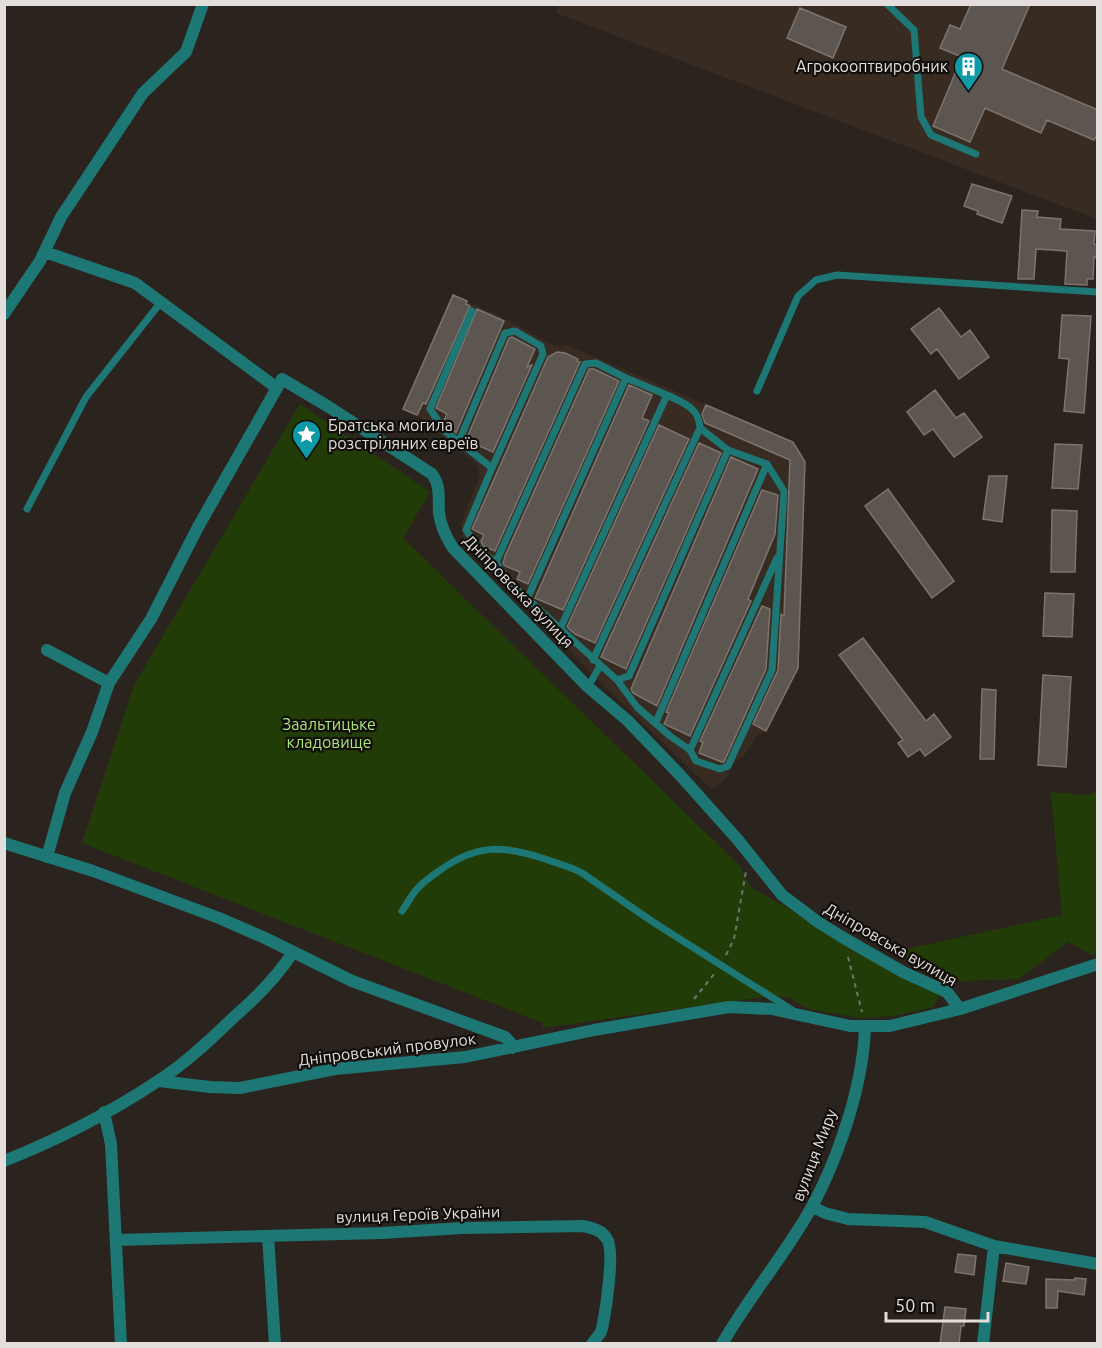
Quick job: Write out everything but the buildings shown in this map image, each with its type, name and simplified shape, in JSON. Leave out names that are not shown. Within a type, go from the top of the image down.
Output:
[{"type":"street","points":[[4,314],[45,252],[61,217],[143,93],[186,51],[203,4]]},
{"type":"street","points":[[45,252],[135,283],[278,388],[195,533],[151,619],[109,683],[92,732],[65,793],[47,857]]},
{"type":"street","name":"Дніпровська вулиця","points":[[278,388],[282,379],[432,474],[439,488],[439,510],[444,531],[453,548],[588,687],[627,720],[722,821],[774,886],[790,902],[842,937],[903,972],[947,992],[960,1009]]},
{"type":"street","points":[[47,650],[109,683]]},
{"type":"street","points":[[4,843],[93,871],[219,918],[375,990],[502,1035],[510,1042],[512,1048]]},
{"type":"street","points":[[4,1161],[47,1143],[159,1081],[210,1040],[258,995],[275,978],[293,952]]},
{"type":"street","name":"Дніпровська вулиця","points":[[512,1048],[594,1030],[729,1007],[760,1008],[850,1026],[890,1026],[960,1009],[1098,964]]},
{"type":"street","name":"вулиця Миру","points":[[722,1344],[744,1307],[813,1207],[837,1149],[850,1108],[862,1058],[865,1027]]},
{"type":"street","name":"Дніпровський провулок","points":[[159,1081],[240,1088],[335,1069],[465,1057],[512,1048]]},
{"type":"street","points":[[104,1112],[111,1143],[121,1344]]},
{"type":"street","points":[[813,1207],[848,1219],[925,1222],[994,1246],[1098,1264]]},
{"type":"street","name":"вулиця Героїв України","points":[[116,1240],[382,1233],[473,1227],[583,1226],[593,1228],[606,1236],[609,1241],[610,1254],[603,1324],[601,1332],[592,1344]]},
{"type":"street","points":[[268,1236],[275,1344]]},
{"type":"street","points":[[983,1344],[994,1246]]},
{"type":"lane","points":[[887,4],[914,30],[921,117],[931,135],[976,154]]},
{"type":"lane","points":[[757,391],[798,296],[816,280],[837,275],[1098,292]]},
{"type":"lane","points":[[27,509],[86,397],[161,302]]},
{"type":"lane","points":[[472,311],[430,409],[445,431],[492,468]]},
{"type":"lane","points":[[459,441],[505,333],[514,331],[540,346],[543,354],[466,530],[481,552],[496,562],[508,581],[617,680],[637,707],[690,750],[696,761],[720,769],[728,766],[772,670],[784,491],[767,464],[728,450],[699,428]]},
{"type":"lane","points":[[496,562],[585,364],[596,363],[691,406],[699,419],[699,428],[593,660]]},
{"type":"lane","points":[[528,597],[626,378]]},
{"type":"lane","points":[[560,629],[667,395]]},
{"type":"lane","points":[[617,680],[630,675],[728,450]]},
{"type":"lane","points":[[656,722],[767,464]]},
{"type":"lane","points":[[690,750],[779,553]]},
{"type":"lane","points":[[588,687],[600,666]]},
{"type":"lane","points":[[402,910],[420,886],[448,864],[463,856],[486,849],[520,850],[582,873],[653,922],[802,1016]]},
{"type":"path","points":[[680,1015],[721,965],[734,939],[749,853]]},
{"type":"path","points":[[842,937],[859,996],[865,1027]]},
{"type":"shaded area","points":[[559,4],[1097,5],[1097,219],[556,13]]},
{"type":"shaded area","points":[[453,295],[510,321],[555,346],[567,345],[793,442],[798,668],[766,731],[757,736],[743,757],[733,763],[729,775],[712,790],[594,676],[463,539],[461,524],[480,475],[477,465],[417,415],[403,409]]},
{"type":"green space","name":"Заальтицьке кладовище","points":[[300,404],[430,492],[403,538],[740,866],[751,888],[788,908],[827,935],[940,995],[933,1007],[893,1016],[859,1018],[808,1009],[788,997],[764,997],[542,1028],[543,1023],[82,843],[134,685]]},
{"type":"green space","points":[[1097,790],[1097,953],[1092,955],[1068,942],[1019,979],[962,981],[921,971],[909,961],[902,950],[1062,915],[1051,792],[1088,795]]},
{"type":"place","name":"Агрокооптвиробник","points":[[969,92]]},
{"type":"place","name":"Братська могила розстріляних євреїв","points":[[307,460]]}]
